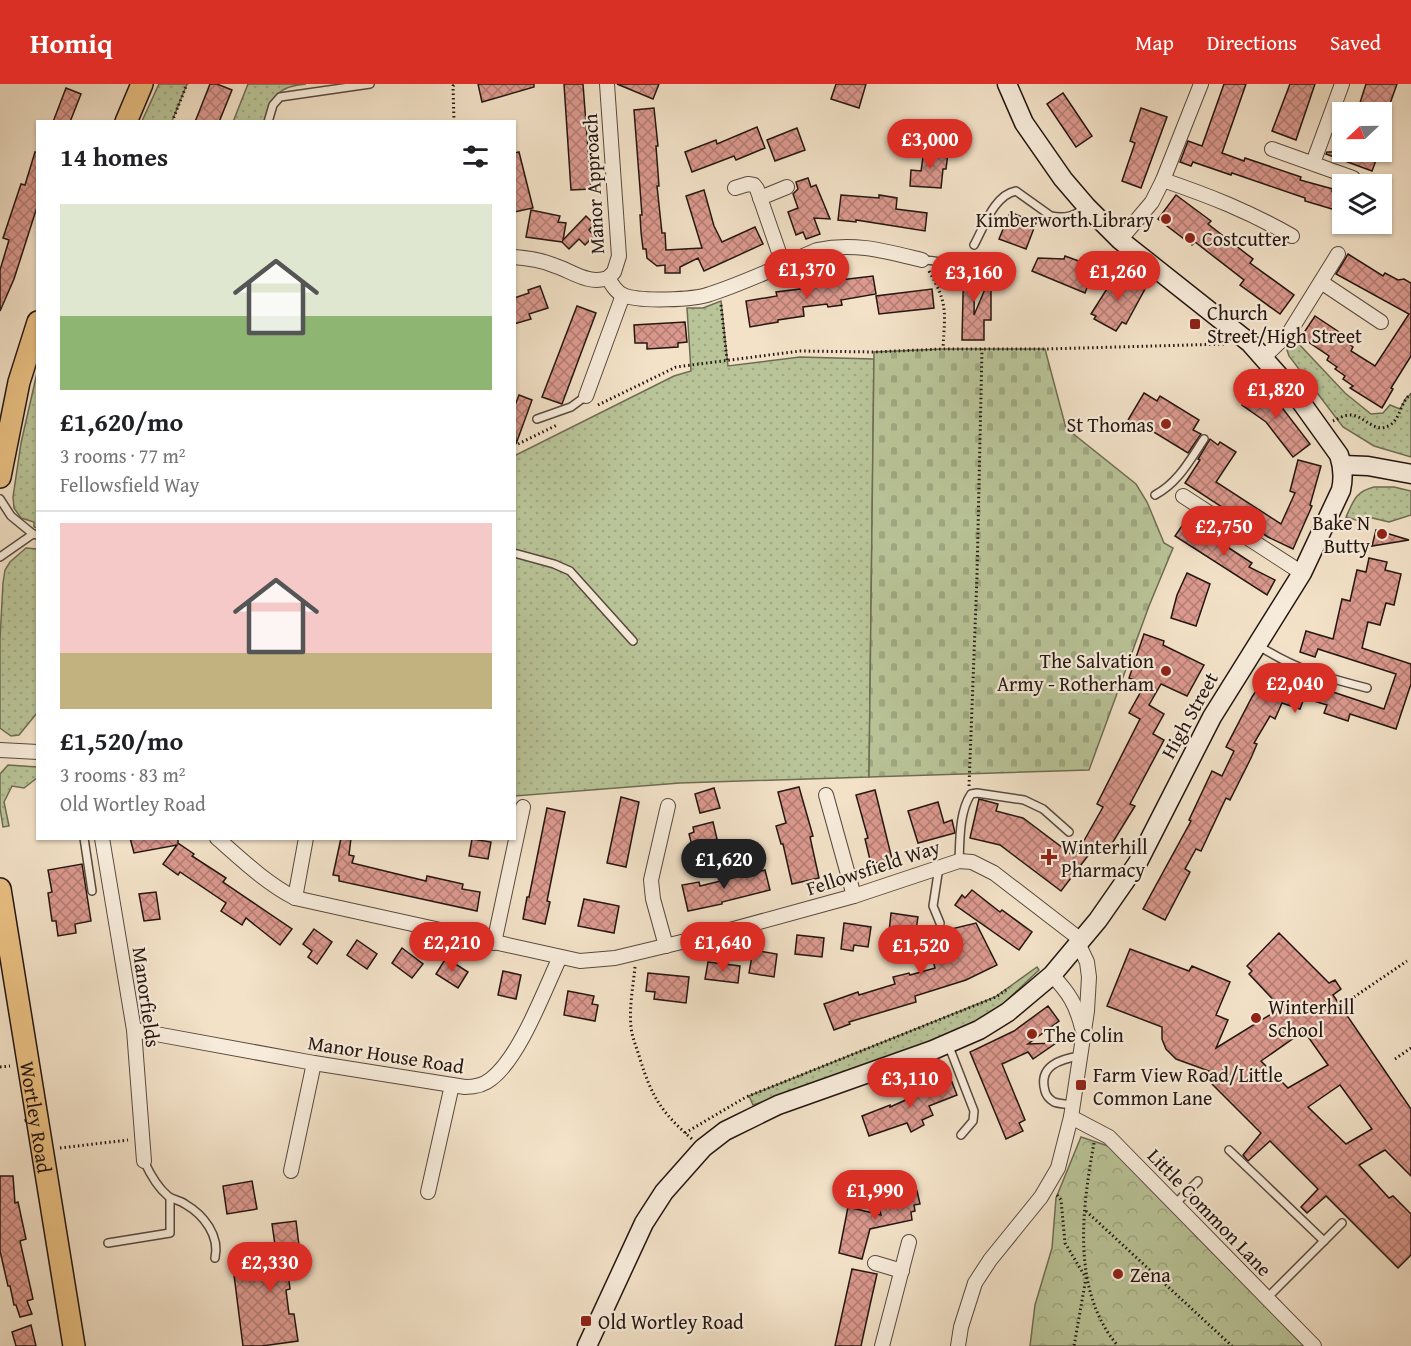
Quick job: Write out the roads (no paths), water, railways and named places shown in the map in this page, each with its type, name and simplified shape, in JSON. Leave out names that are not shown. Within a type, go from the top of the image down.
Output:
[{"type":"main road","points":[[127,120],[142,84]]},
{"type":"main road","points":[[0,477],[19,382],[36,328]]},
{"type":"main road","name":"Wortley Road","points":[[0,890],[74,1346]]},
{"type":"street","name":"Manor Approach","points":[[607,84],[619,256],[614,272],[608,278]]},
{"type":"street","points":[[1007,84],[1024,123],[1035,141],[1087,207],[1120,240],[1250,343],[1264,357],[1296,395],[1339,455],[1343,465],[1368,466],[1411,474]]},
{"type":"street","points":[[1120,240],[1145,211],[1163,180],[1201,84]]},
{"type":"street","points":[[1314,163],[1342,84]]},
{"type":"street","points":[[1272,149],[1345,174]]},
{"type":"street","points":[[1163,180],[1216,198],[1261,218],[1292,236]]},
{"type":"street","points":[[735,188],[748,184],[754,185],[783,264]]},
{"type":"street","points":[[760,198],[787,187]]},
{"type":"street","points":[[516,257],[554,265],[591,281],[608,278],[623,295],[649,299],[689,299],[720,291],[817,250],[849,245],[922,260]]},
{"type":"street","points":[[1264,357],[1289,333],[1338,254]]},
{"type":"street","points":[[1321,282],[1381,322]]},
{"type":"street","points":[[589,402],[623,295]]},
{"type":"street","name":"High Street","points":[[1053,975],[1108,906],[1137,864],[1212,717],[1302,573],[1341,490],[1343,465]]},
{"type":"street","points":[[1183,495],[1302,573]]},
{"type":"street","points":[[0,750],[36,752]]},
{"type":"street","points":[[826,795],[854,896]]},
{"type":"street","points":[[666,946],[653,899],[651,880],[668,806]]},
{"type":"street","points":[[516,840],[523,807]]},
{"type":"street","name":"Manorfields","points":[[102,840],[134,1030],[144,1161]]},
{"type":"street","name":"Fellowsfield Way","points":[[219,840],[258,874],[295,898],[494,943],[589,961],[666,946],[854,896],[959,861],[972,862],[994,873],[1080,942]]},
{"type":"street","points":[[295,898],[306,840]]},
{"type":"street","points":[[494,943],[516,840]]},
{"type":"street","points":[[958,1346],[961,1327],[975,1283],[990,1260],[1041,1197],[1058,1168],[1072,1111],[1087,1011],[1089,977],[1080,942]]},
{"type":"street","name":"Manor House Road","points":[[134,1030],[314,1063],[465,1087],[477,1086],[489,1081],[503,1069],[515,1052],[560,957]]},
{"type":"street","points":[[587,1346],[644,1223],[664,1192],[703,1148],[725,1131],[778,1105],[948,1044],[979,1030],[1008,1012],[1053,975],[1072,998],[1078,1011],[1083,1033]]},
{"type":"street","points":[[291,1171],[314,1063]]},
{"type":"street","points":[[428,1192],[452,1085]]},
{"type":"street","name":"Little Common Lane","points":[[1072,1111],[1109,1137],[1314,1346]]},
{"type":"street","points":[[882,1346],[909,1242]]},
{"type":"street","points":[[875,1263],[902,1271]]},
{"type":"lane","points":[[269,120],[273,105],[280,97],[370,84]]},
{"type":"lane","points":[[974,245],[1000,199],[1007,193],[1016,191],[1057,218],[1067,218],[1078,214],[1087,207]]},
{"type":"lane","points":[[922,260],[941,262],[951,271]]},
{"type":"lane","points":[[537,419],[589,402]]},
{"type":"lane","points":[[1155,495],[1170,487],[1204,439]]},
{"type":"lane","points":[[1170,487],[1183,495]]},
{"type":"lane","points":[[0,500],[11,516],[35,534],[0,557]]},
{"type":"lane","points":[[516,554],[554,564],[570,571],[633,641]]},
{"type":"lane","points":[[1257,645],[1275,657],[1312,674],[1367,688]]},
{"type":"lane","points":[[959,861],[962,828],[971,794],[1024,800],[1043,809],[1069,832]]},
{"type":"lane","points":[[84,840],[92,891]]},
{"type":"lane","points":[[939,867],[933,906],[940,923]]},
{"type":"lane","points":[[948,1044],[974,1111],[973,1121],[961,1134]]},
{"type":"lane","points":[[1072,1111],[1046,1095],[1042,1082],[1046,1071],[1057,1062],[1080,1056]]},
{"type":"lane","points":[[1229,1150],[1324,1241]]},
{"type":"lane","points":[[144,1161],[154,1181],[170,1198],[185,1203],[207,1223],[217,1250],[215,1258]]},
{"type":"lane","points":[[1175,1204],[1198,1181]]},
{"type":"lane","points":[[108,1243],[170,1233],[170,1198]]},
{"type":"lane","points":[[1267,1298],[1342,1223]]},
{"type":"place","name":"Kimberworth Library","points":[[1166,219]]},
{"type":"place","name":"Costcutter","points":[[1190,238]]},
{"type":"place","name":"Church Street/High Street","points":[[1195,324]]},
{"type":"place","name":"St Thomas","points":[[1166,424]]},
{"type":"place","name":"Bake N Butty","points":[[1382,534]]},
{"type":"place","name":"The Salvation Army - Rotherham","points":[[1166,671]]},
{"type":"place","name":"Winterhill Pharmacy","points":[[1049,857]]},
{"type":"place","name":"Winterhill School","points":[[1256,1018]]},
{"type":"place","name":"The Colin","points":[[1032,1034]]},
{"type":"place","name":"Farm View Road/Little Common Lane","points":[[1081,1085]]},
{"type":"place","name":"Zena","points":[[1118,1274]]},
{"type":"place","name":"Old Wortley Road","points":[[586,1321]]}]
